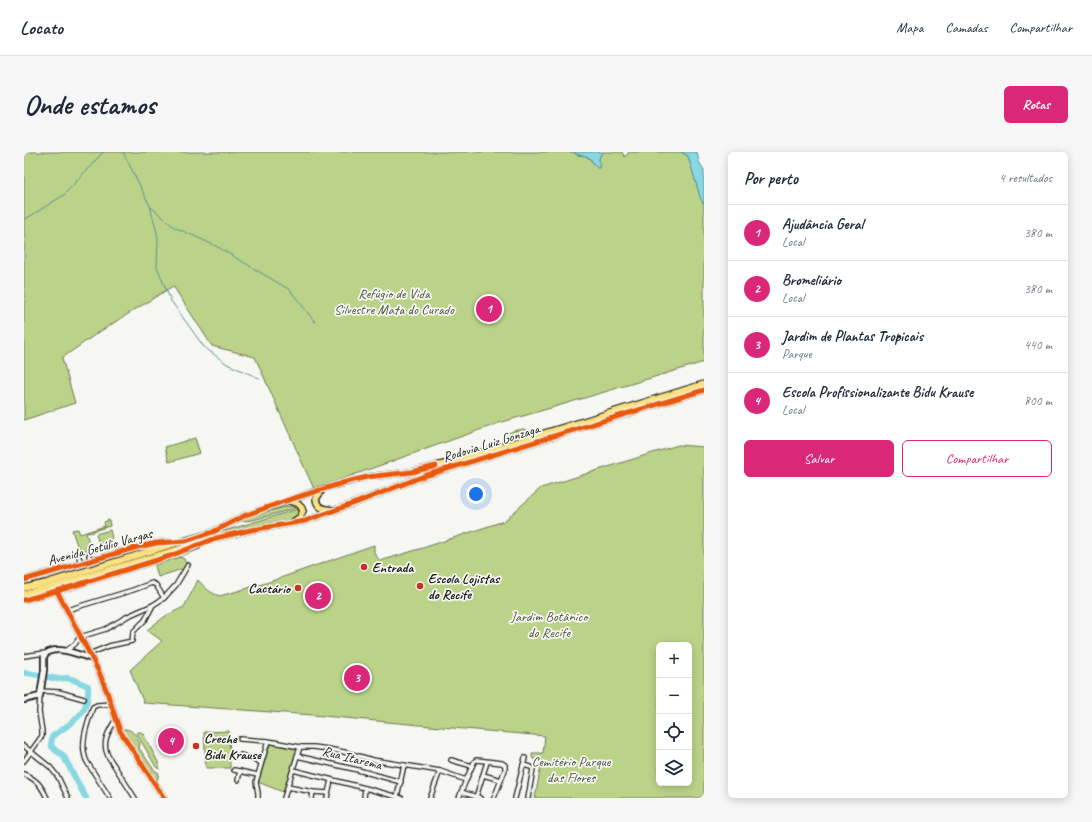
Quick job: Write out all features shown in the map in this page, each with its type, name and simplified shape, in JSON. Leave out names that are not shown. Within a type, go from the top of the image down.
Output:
[{"type":"highway","name":"Rodovia Luiz Gonzaga","points":[[24,588],[46,583],[183,542],[213,532],[246,515],[322,489],[367,477],[412,472],[444,464],[704,384]]},
{"type":"highway","name":"Rodovia Luiz Gonzaga","points":[[24,594],[216,538],[251,530],[305,521],[424,476],[704,390]]},
{"type":"highway","points":[[322,489],[316,498],[319,506],[325,510],[334,511]]},
{"type":"highway","points":[[286,501],[295,502],[300,505],[302,511],[300,517],[289,524]]},
{"type":"main road","points":[[57,591],[102,680],[120,731],[164,798]]},
{"type":"street","name":"Avenida Getúlio Vargas","points":[[24,600],[170,556],[216,538]]},
{"type":"street","name":"Avenida Getúlio Vargas","points":[[24,580],[149,544],[183,542]]},
{"type":"street","points":[[89,555],[90,561]]},
{"type":"street","points":[[79,557],[81,564]]},
{"type":"street","points":[[66,651],[77,642],[80,637],[106,629],[164,598],[176,586],[188,565]]},
{"type":"street","points":[[67,610],[154,583],[164,598]]},
{"type":"street","points":[[24,656],[46,654],[55,651],[66,651],[90,657],[109,646],[127,643],[132,641],[133,632],[145,620],[153,605]]},
{"type":"street","points":[[24,761],[41,738],[42,734],[39,712],[44,659],[46,654]]},
{"type":"street","points":[[24,700],[40,693],[59,692],[84,699]]},
{"type":"street","points":[[110,798],[87,762],[84,752],[84,740],[93,707],[97,704],[111,704]]},
{"type":"street","points":[[116,719],[106,742],[106,751],[135,798]]},
{"type":"street","points":[[110,731],[120,731]]},
{"type":"street","points":[[240,739],[268,741],[300,747],[328,748],[369,759],[440,771],[466,780]]},
{"type":"street","points":[[258,798],[256,784],[268,741]]},
{"type":"street","points":[[24,746],[31,750],[54,770],[68,798]]},
{"type":"street","points":[[284,798],[300,747]]},
{"type":"street","points":[[241,755],[261,763]]},
{"type":"street","name":"Rua Itarema","points":[[297,756],[358,770],[401,782]]},
{"type":"street","points":[[515,798],[525,758]]},
{"type":"street","points":[[451,760],[472,766]]},
{"type":"street","points":[[459,798],[472,766],[476,760],[504,763],[506,767],[494,798]]},
{"type":"street","points":[[461,792],[478,797],[486,762]]},
{"type":"street","points":[[293,770],[399,797],[404,765]]},
{"type":"street","points":[[523,765],[533,769],[528,798]]},
{"type":"street","points":[[234,770],[258,775]]},
{"type":"street","points":[[238,780],[240,771]]},
{"type":"street","points":[[430,798],[440,771]]},
{"type":"street","points":[[24,774],[34,779],[39,784],[47,798]]},
{"type":"street","points":[[483,775],[501,780]]},
{"type":"street","points":[[327,798],[331,780]]},
{"type":"street","points":[[288,787],[313,792],[328,793]]},
{"type":"street","points":[[364,798],[366,788]]},
{"type":"street","points":[[312,798],[313,792]]},
{"type":"street","points":[[380,792],[380,798]]},
{"type":"green space","name":"Refúgio de Vida Silvestre Mata do Curado","points":[[24,152],[574,152],[577,155],[586,156],[599,168],[599,158],[603,152],[622,152],[625,157],[629,152],[681,152],[688,156],[701,199],[704,204],[704,362],[499,423],[314,489],[255,357],[212,346],[173,286],[96,334],[62,358],[75,403],[24,420]]},
{"type":"green space","points":[[523,429],[527,430],[530,435],[503,444],[506,434]]},
{"type":"green space","points":[[195,438],[200,453],[169,462],[165,447]]},
{"type":"green space","name":"Jardim Botânico do Recife","points":[[678,445],[704,447],[704,798],[535,798],[542,760],[533,759],[532,753],[543,753],[545,736],[313,715],[144,703],[130,670],[162,641],[147,630],[167,615],[184,607],[198,580],[208,590],[220,596],[266,583],[374,545],[374,553],[380,561],[504,521],[541,488]]},
{"type":"green space","points":[[290,506],[296,508],[253,520],[236,522],[264,512]]},
{"type":"green space","points":[[298,509],[297,516],[287,522],[204,539],[211,535]]},
{"type":"green space","points":[[109,520],[110,526],[93,531],[94,532],[86,533],[91,549],[82,551],[78,548],[72,530],[78,529],[80,534],[105,526],[104,522]]},
{"type":"green space","points":[[110,530],[112,537],[111,540],[99,545],[96,534]]},
{"type":"green space","points":[[180,557],[184,559],[187,565],[185,568],[158,577],[155,565]]},
{"type":"green space","points":[[124,729],[130,730],[134,733],[140,743],[139,748],[154,770],[159,773],[157,781],[155,781],[123,732]]},
{"type":"green space","points":[[229,731],[230,768],[206,768],[204,732]]},
{"type":"green space","points":[[138,732],[141,732],[144,735],[159,764],[159,769],[156,767],[137,734]]},
{"type":"green space","points":[[270,744],[298,749],[283,792],[258,782]]},
{"type":"water","points":[[574,152],[603,152],[599,158],[599,168],[597,168],[588,157],[576,154]]},
{"type":"water","points":[[681,152],[697,152],[699,162],[704,170],[704,204],[701,200],[688,156]]},
{"type":"waterway","points":[[24,220],[64,195],[103,152]]},
{"type":"waterway","points":[[123,152],[150,206],[158,237],[157,267],[171,301],[204,347],[227,364],[259,378]]},
{"type":"waterway","points":[[151,207],[174,227],[216,246],[290,290],[315,322]]},
{"type":"waterway","points":[[24,673],[58,679],[67,678],[88,686],[88,696],[83,711],[73,722],[52,737],[51,745],[56,751],[63,755],[86,798]]},
{"type":"cycle path","points":[[24,600],[170,556],[216,538],[251,530],[305,521],[424,476],[704,390]]},
{"type":"cycle path","points":[[24,580],[138,547],[157,543],[186,541],[213,532],[246,515],[346,482],[367,477],[412,472],[436,466]]},
{"type":"cycle path","points":[[57,591],[99,672],[120,731],[164,798]]},
{"type":"place","name":"Ajudância Geral","points":[[489,309]]},
{"type":"place","name":"Entrada","points":[[364,567]]},
{"type":"place","name":"Escola Lojistas do Recife","points":[[420,586]]},
{"type":"place","name":"Cactário","points":[[298,588]]},
{"type":"place","name":"Bromeliário","points":[[318,596]]},
{"type":"place","name":"Jardim de Plantas Tropicais","points":[[357,678]]},
{"type":"place","name":"Escola Profissionalizante Bidu Krause","points":[[171,741]]},
{"type":"place","name":"Creche Bidu Krause","points":[[196,746]]},
{"type":"park label","name":"Cemitério Parque das Flores","points":[[571,770]]}]
